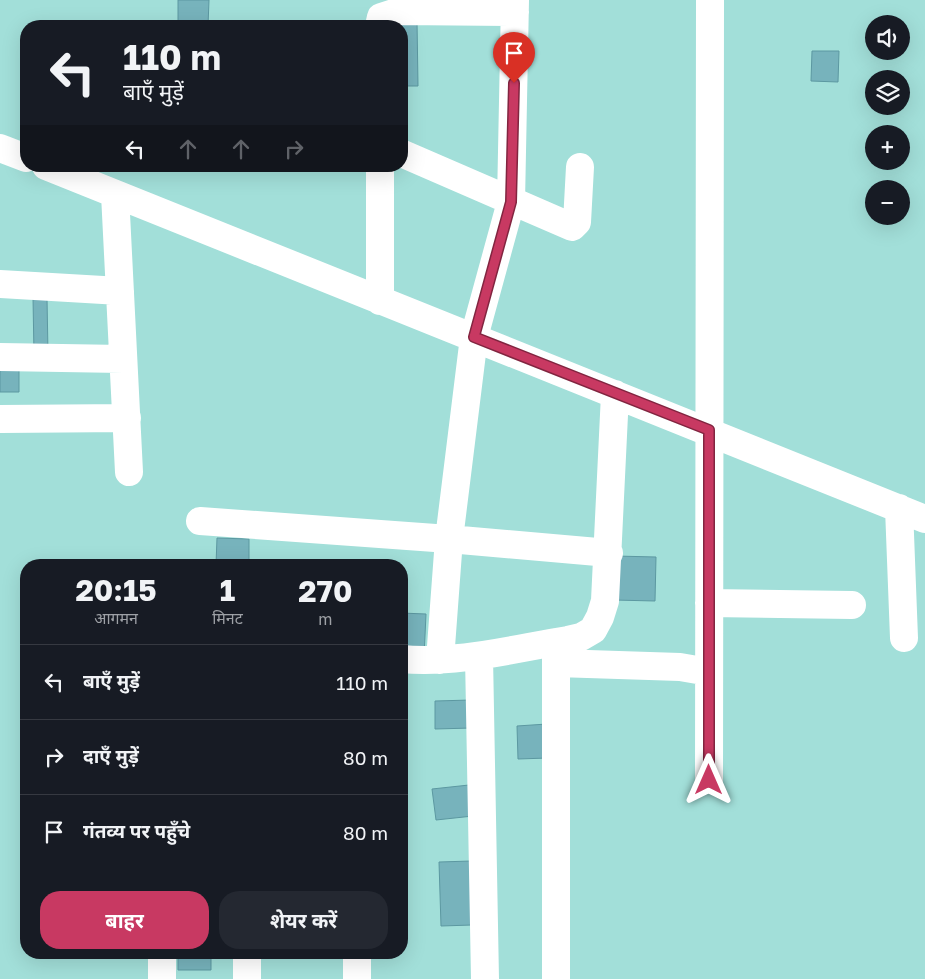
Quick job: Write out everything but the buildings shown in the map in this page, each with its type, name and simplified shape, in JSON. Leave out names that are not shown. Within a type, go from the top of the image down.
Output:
[{"type":"street","points":[[709,780],[710,0]]},
{"type":"street","points":[[380,20],[381,17],[400,11],[515,6],[511,202],[474,337],[449,540],[440,660]]},
{"type":"street","points":[[0,148],[20,156]]},
{"type":"street","points":[[408,156],[511,202],[574,227],[577,218],[580,166]]},
{"type":"street","points":[[61,172],[380,301],[709,430],[925,519]]},
{"type":"street","points":[[380,172],[380,301]]},
{"type":"street","points":[[115,194],[129,472]]},
{"type":"street","points":[[0,284],[120,291]]},
{"type":"street","points":[[0,357],[124,359]]},
{"type":"street","points":[[557,653],[597,625],[605,601],[609,553],[615,394]]},
{"type":"street","points":[[0,419],[127,418]]},
{"type":"street","points":[[899,508],[904,638]]},
{"type":"street","points":[[200,521],[609,553]]},
{"type":"street","points":[[709,603],[852,605]]},
{"type":"street","points":[[556,979],[557,653]]},
{"type":"street","points":[[408,658],[440,660],[479,656],[557,653],[709,672]]},
{"type":"street","points":[[479,656],[485,979]]},
{"type":"street","points":[[162,959],[162,979]]},
{"type":"street","points":[[247,979],[248,959]]},
{"type":"street","points":[[357,959],[357,979]]},
{"type":"route","points":[[514,83],[511,202],[474,337],[709,430],[709,780]]}]
